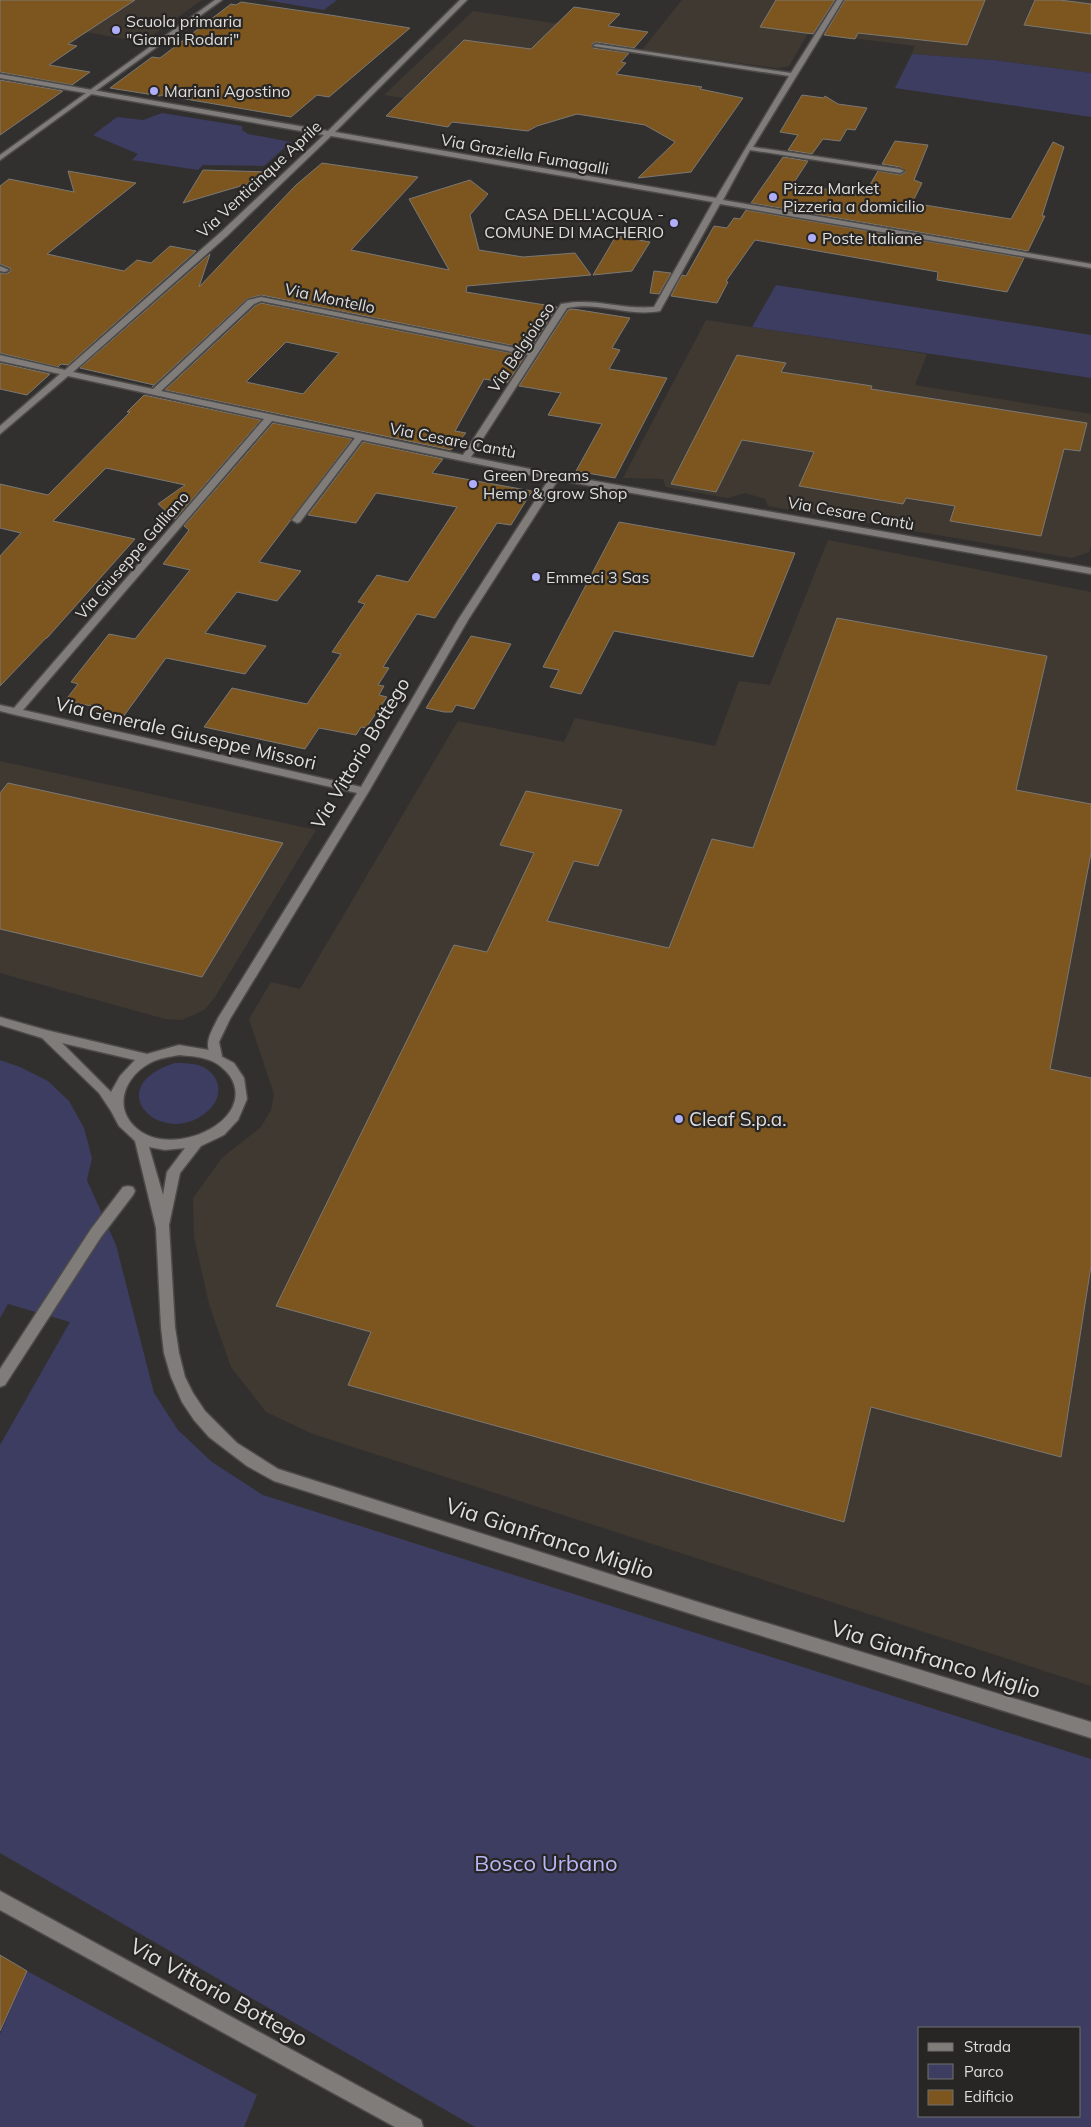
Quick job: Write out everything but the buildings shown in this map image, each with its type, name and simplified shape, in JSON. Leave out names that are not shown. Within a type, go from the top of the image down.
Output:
[{"type":"street","points":[[0,158],[88,92],[219,0]]},
{"type":"street","name":"Via Venticinque Aprile","points":[[0,431],[224,234],[328,135],[464,0]]},
{"type":"street","name":"Via Belgioioso","points":[[466,458],[564,306],[585,303],[643,312],[657,309],[716,201],[840,0]]},
{"type":"street","points":[[596,46],[794,75]]},
{"type":"street","name":"Via Graziella Fumagalli","points":[[0,76],[328,135],[1091,266]]},
{"type":"street","points":[[748,148],[900,171]]},
{"type":"street","name":"Via Montello","points":[[154,392],[251,302],[260,299],[532,354]]},
{"type":"street","name":"Via Cesare Cantù","points":[[0,358],[270,418],[555,477],[1088,569]]},
{"type":"street","name":"Via Giuseppe Galliano","points":[[16,712],[270,418]]},
{"type":"street","points":[[297,520],[360,437]]},
{"type":"street","name":"Via Vittorio Bottego","points":[[216,1056],[214,1042],[224,1018],[364,791],[463,620],[555,477]]},
{"type":"street","name":"Via Generale Giuseppe Missori","points":[[0,708],[364,791]]},
{"type":"street","points":[[0,1020],[46,1035],[145,1058],[179,1050],[194,1050],[216,1056],[234,1071],[241,1084],[242,1099],[236,1113],[225,1127],[196,1143],[164,1145],[141,1139],[132,1133],[120,1119],[115,1096],[132,1070],[145,1058]]},
{"type":"street","points":[[46,1035],[103,1090],[117,1109]]},
{"type":"street","name":"Via Gianfranco Miglio","points":[[141,1139],[163,1227],[168,1329],[173,1360],[183,1388],[200,1417],[210,1429],[248,1460],[274,1474],[711,1613],[1091,1730]]},
{"type":"street","name":"Via Gianfranco Miglio","points":[[163,1227],[174,1172],[196,1143]]},
{"type":"street","points":[[0,1381],[96,1234],[128,1191]]},
{"type":"street","name":"Via Vittorio Bottego","points":[[0,1900],[414,2127]]},
{"type":"shaded area","name":"Scuola primaria \"Gianni Rodari\"","points":[[0,0],[202,0],[143,42],[0,17]]},
{"type":"shaded area","points":[[682,0],[827,0],[789,66],[777,68],[642,50]]},
{"type":"shaded area","points":[[848,0],[1091,0],[1091,73],[994,60],[912,54],[915,46],[828,35]]},
{"type":"shaded area","points":[[473,11],[566,25],[490,112],[384,95]]},
{"type":"shaded area","points":[[706,320],[927,354],[915,385],[1091,414],[1091,546],[1089,552],[1072,558],[768,506],[765,499],[745,493],[728,498],[666,487],[663,479],[623,478]]},
{"type":"shaded area","name":"Cleaf S.p.a.","points":[[828,540],[1091,592],[1091,1686],[313,1434],[266,1412],[231,1367],[209,1304],[194,1237],[193,1198],[222,1158],[261,1127],[271,1110],[274,1094],[249,1019],[271,982],[300,989],[458,721],[564,742],[575,718],[715,746],[739,681],[770,685]]},
{"type":"shaded area","points":[[0,761],[316,830],[215,997],[204,1010],[182,1020],[165,1019],[0,973]]},
{"type":"green space","points":[[265,0],[337,0],[324,10]]},
{"type":"green space","points":[[912,54],[994,60],[1091,73],[1091,117],[895,88]]},
{"type":"green space","points":[[162,113],[242,126],[242,130],[248,134],[291,142],[264,166],[203,165],[198,170],[132,160],[138,154],[93,135],[117,117],[143,120]]},
{"type":"green space","points":[[776,285],[1091,335],[1091,378],[752,327]]},
{"type":"green space","name":"Bosco Urbano","points":[[0,1060],[20,1067],[48,1081],[69,1101],[84,1128],[92,1158],[87,1180],[116,1245],[154,1393],[178,1430],[212,1462],[263,1495],[1091,1759],[1091,2127],[475,2127],[0,1853],[0,1445],[70,1322],[8,1304],[0,1318]]},
{"type":"green space","points":[[175,1063],[201,1066],[216,1079],[218,1091],[217,1098],[210,1109],[192,1121],[174,1124],[158,1120],[146,1112],[139,1100],[141,1087],[152,1074]]},
{"type":"green space","points":[[27,1971],[257,2095],[244,2127],[0,2127],[0,2034]]},
{"type":"place","name":"Scuola primaria \"Gianni Rodari\"","points":[[116,30]]},
{"type":"place","name":"Mariani Agostino","points":[[154,91]]},
{"type":"place","name":"Pizza Market Pizzeria a domicilio","points":[[773,197]]},
{"type":"place","name":"CASA DELL'ACQUA - COMUNE DI MACHERIO","points":[[674,223]]},
{"type":"place","name":"Poste Italiane","points":[[812,238]]},
{"type":"place","name":"Green Dreams Hemp & grow Shop","points":[[473,484]]},
{"type":"place","name":"Emmeci 3 Sas","points":[[536,577]]},
{"type":"place","name":"Cleaf S.p.a.","points":[[679,1119]]}]
